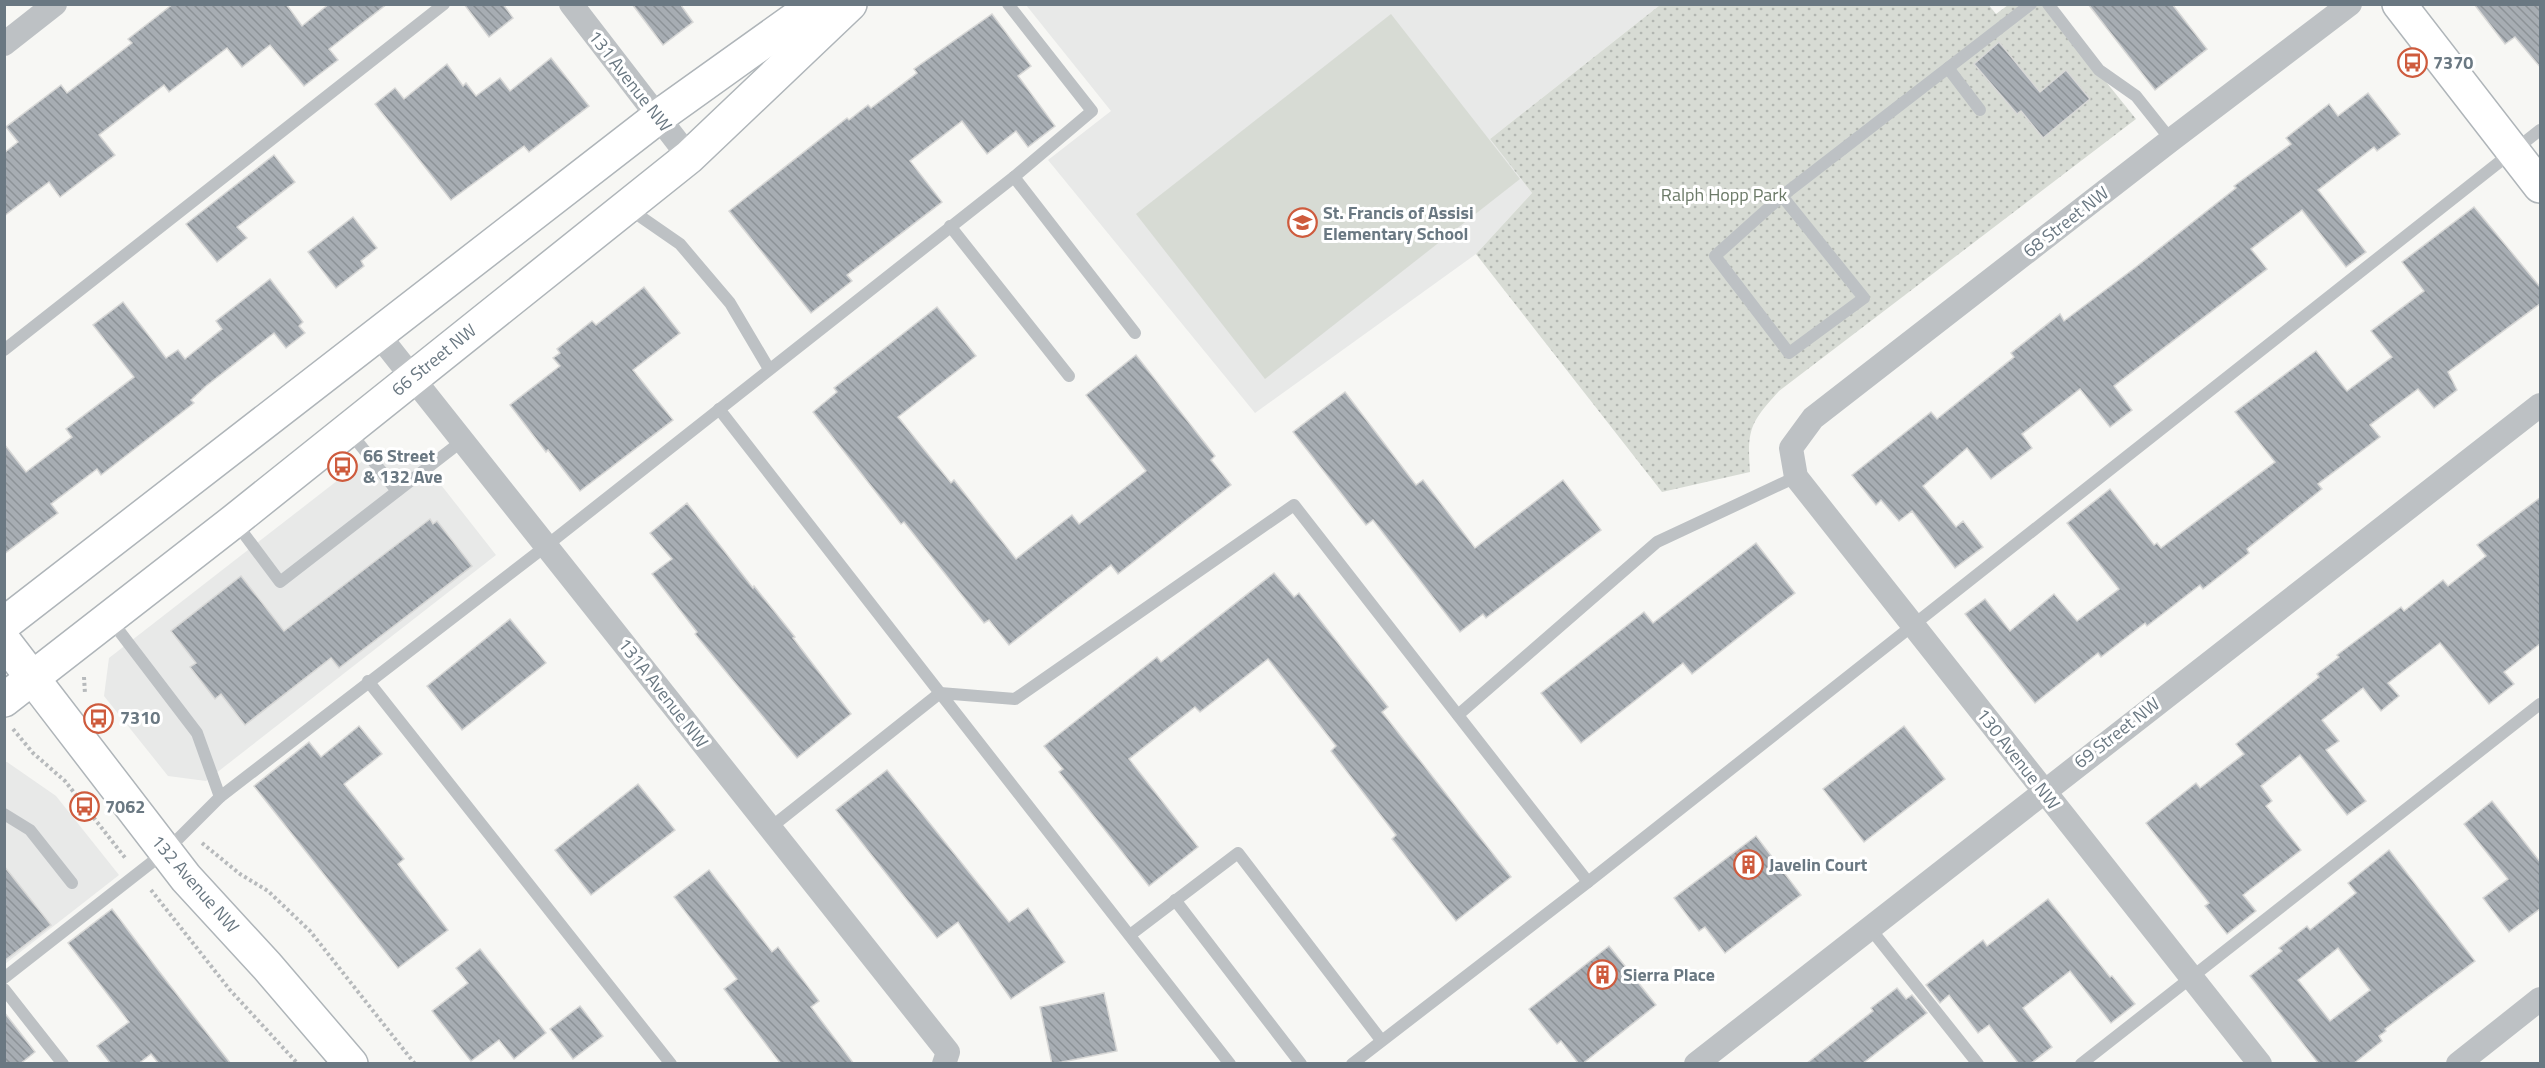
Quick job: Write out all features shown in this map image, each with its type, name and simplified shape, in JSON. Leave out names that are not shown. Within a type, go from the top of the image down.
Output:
[{"type":"main road","points":[[4,624],[658,117],[816,4]]},
{"type":"main road","name":"66 Street NW","points":[[8,713],[33,677],[234,521],[689,157],[850,4]]},
{"type":"main road","points":[[2399,4],[2541,186]]},
{"type":"main road","name":"132 Avenue NW","points":[[4,641],[176,840],[351,1064]]},
{"type":"street","points":[[4,44],[55,4]]},
{"type":"street","name":"131 Avenue NW","points":[[571,4],[689,157]]},
{"type":"street","name":"68 Street NW","points":[[1791,448],[1813,418],[2350,4]]},
{"type":"street","name":"131A Avenue NW","points":[[377,333],[770,828],[946,1058]]},
{"type":"street","name":"69 Street NW","points":[[1696,1064],[2043,791],[2541,405]]},
{"type":"street","name":"130 Avenue NW","points":[[1791,448],[1796,477],[2260,1064]]},
{"type":"street","points":[[2458,1064],[2541,999]]},
{"type":"lane","points":[[4,350],[444,4]]},
{"type":"lane","points":[[4,978],[137,874],[220,797],[546,546],[1014,177],[1092,111],[1008,4]]},
{"type":"lane","points":[[1782,196],[1864,298],[1789,353],[1714,256],[1782,196],[2031,4]]},
{"type":"lane","points":[[2048,4],[2099,70],[2136,96],[2171,140]]},
{"type":"lane","points":[[1948,68],[1980,110]]},
{"type":"lane","points":[[1352,1064],[1588,882],[2541,130]]},
{"type":"lane","points":[[1014,177],[1135,333]]},
{"type":"lane","points":[[627,207],[680,244],[730,303],[769,369]]},
{"type":"lane","points":[[950,226],[1069,376]]},
{"type":"lane","points":[[719,409],[1230,1064]]},
{"type":"lane","points":[[348,430],[397,491]]},
{"type":"lane","points":[[234,521],[280,582],[462,441]]},
{"type":"lane","points":[[1458,715],[1657,542],[1796,477]]},
{"type":"lane","points":[[770,828],[940,693],[1015,699],[1294,505],[1588,882]]},
{"type":"lane","points":[[110,618],[198,733],[220,797]]},
{"type":"lane","points":[[368,681],[671,1064]]},
{"type":"lane","points":[[2081,1064],[2541,704]]},
{"type":"lane","points":[[4,814],[30,830],[72,883]]},
{"type":"lane","points":[[1130,935],[1238,853],[1381,1040]]},
{"type":"lane","points":[[1175,900],[1301,1064]]},
{"type":"lane","points":[[1869,927],[1978,1064]]},
{"type":"lane","points":[[4,989],[63,1064]]},
{"type":"path","points":[[83,672],[87,701]]},
{"type":"path","points":[[8,713],[33,753],[65,781],[230,990],[298,1064]]},
{"type":"path","points":[[176,840],[211,852],[268,891],[310,931],[415,1064]]},
{"type":"shaded area","name":"St. Francis of Assisi Elementary School","points":[[1026,5],[1660,5],[1490,139],[1532,193],[1476,254],[1255,413],[1048,160],[1111,111]]},
{"type":"shaded area","points":[[378,449],[416,453],[496,555],[206,781],[168,776],[104,696],[109,658]]},
{"type":"shaded area","points":[[4,762],[56,796],[119,875],[5,964]]},
{"type":"green space","name":"Ralph Hopp Park","points":[[1988,4],[1996,14],[2008,5],[2044,5],[2136,119],[1779,391],[1752,427],[1749,446],[1750,472],[1662,492],[1476,254],[1532,193],[1490,139],[1660,5]]},
{"type":"green space","points":[[1391,14],[1520,179],[1265,379],[1136,214]]},
{"type":"building","points":[[173,4],[286,4],[302,26],[329,4],[387,4],[329,49],[338,60],[304,86],[270,45],[242,67],[227,48],[169,92],[164,85],[99,135],[115,155],[60,197],[49,182],[4,216],[4,153],[18,142],[6,127],[61,85],[67,93],[132,43],[128,39]]},
{"type":"building","points":[[464,4],[503,4],[513,18],[489,37]]},
{"type":"building","points":[[632,4],[680,4],[693,22],[663,45]]},
{"type":"building","points":[[2088,4],[2172,4],[2207,49],[2155,90]]},
{"type":"building","points":[[2474,4],[2541,4],[2541,68],[2515,37],[2505,44]]},
{"type":"building","points":[[992,14],[1031,66],[1018,76],[1055,126],[1028,147],[1016,131],[987,154],[962,121],[910,161],[942,202],[847,275],[852,281],[811,313],[729,211],[847,118],[849,120],[868,105],[871,108],[917,73],[914,69]]},
{"type":"building","points":[[1999,42],[2040,92],[2066,70],[2090,99],[2043,138],[2021,111],[2017,114],[1974,64]]},
{"type":"building","points":[[551,58],[589,106],[529,152],[524,146],[451,200],[375,104],[395,88],[404,99],[447,64],[463,86],[466,83],[476,96],[500,78],[510,91]]},
{"type":"building","points":[[2368,93],[2400,134],[2377,151],[2374,147],[2318,190],[2366,252],[2346,267],[2302,210],[2251,249],[2267,269],[2114,386],[2132,410],[2110,427],[2080,389],[2022,434],[2032,448],[1991,479],[1967,448],[1923,486],[1956,527],[1963,521],[1983,547],[1955,568],[1912,511],[1899,521],[1881,500],[1876,505],[1852,475],[1931,412],[1937,419],[2014,357],[2011,353],[2060,314],[2064,321],[2136,267],[2236,188],[2234,186],[2291,144],[2286,138],[2329,104],[2338,116]]},
{"type":"building","points":[[274,155],[295,182],[237,227],[247,238],[217,262],[186,224]]},
{"type":"building","points":[[2474,207],[2541,288],[2541,303],[2448,372],[2457,390],[2434,408],[2418,389],[2370,425],[2380,437],[2318,484],[2322,489],[2247,549],[2249,553],[2203,589],[2200,585],[2147,626],[2145,623],[2101,657],[2098,653],[2035,703],[1965,614],[1985,599],[2010,631],[2054,594],[2077,621],[2119,589],[2067,523],[2110,489],[2154,545],[2157,543],[2161,548],[2275,462],[2235,412],[2316,351],[2347,391],[2392,357],[2371,331],[2424,291],[2402,262]]},
{"type":"building","points":[[353,217],[377,248],[361,261],[364,266],[336,288],[308,252]]},
{"type":"building","points":[[270,279],[303,322],[299,326],[305,333],[286,348],[274,333],[206,386],[191,400],[194,403],[101,475],[97,469],[51,504],[58,513],[4,554],[4,444],[26,472],[72,437],[66,429],[134,377],[93,325],[123,302],[166,358],[178,350],[185,359],[222,329],[216,321]]},
{"type":"building","points":[[644,287],[680,333],[633,370],[673,420],[580,491],[510,405],[560,366],[553,358],[560,353],[557,349],[592,321],[596,325]]},
{"type":"building","points":[[937,307],[976,356],[898,417],[951,483],[954,480],[1016,559],[1072,515],[1079,524],[1146,471],[1086,395],[1136,355],[1215,456],[1211,460],[1231,485],[1118,574],[1111,565],[1009,645],[989,620],[984,623],[904,522],[901,524],[813,412],[837,392],[834,388]]},
{"type":"building","points":[[1345,392],[1416,485],[1423,480],[1475,548],[1563,480],[1601,530],[1486,618],[1483,614],[1460,632],[1373,520],[1366,525],[1293,432]]},
{"type":"building","points":[[2541,497],[2541,643],[2504,672],[2514,684],[2489,704],[2440,643],[2388,683],[2399,696],[2381,711],[2363,688],[2322,720],[2339,741],[2326,750],[2366,801],[2347,815],[2300,755],[2261,786],[2272,801],[2266,806],[2301,850],[2243,895],[2256,911],[2227,934],[2205,906],[2209,903],[2146,823],[2196,783],[2200,788],[2244,754],[2236,744],[2319,677],[2317,674],[2339,657],[2337,655],[2401,607],[2404,611],[2443,580],[2448,586],[2486,556],[2477,545]]},
{"type":"building","points":[[687,503],[753,588],[754,586],[795,637],[793,638],[851,714],[797,758],[695,634],[697,632],[652,574],[672,559],[650,533]]},
{"type":"building","points":[[430,519],[433,524],[437,521],[472,566],[339,668],[331,658],[245,725],[221,694],[215,699],[190,667],[196,663],[171,631],[241,576],[284,631]]},
{"type":"building","points":[[1756,543],[1795,593],[1692,674],[1683,663],[1581,743],[1541,693],[1644,612],[1653,623]]},
{"type":"building","points":[[1274,573],[1294,597],[1299,593],[1388,707],[1382,712],[1511,877],[1456,921],[1392,839],[1396,835],[1331,751],[1336,746],[1268,659],[1200,712],[1195,707],[1129,759],[1198,847],[1149,886],[1059,772],[1063,769],[1044,746],[1157,657],[1161,662]]},
{"type":"building","points":[[510,619],[546,663],[462,730],[427,686]]},
{"type":"building","points":[[359,726],[382,754],[344,784],[404,859],[398,864],[448,930],[398,968],[254,786],[309,742],[321,757]]},
{"type":"building","points":[[1904,726],[1945,779],[1864,842],[1823,789]]},
{"type":"building","points":[[887,770],[1009,922],[1028,908],[1065,962],[1011,999],[958,922],[937,938],[836,810]]},
{"type":"building","points":[[638,784],[675,830],[591,895],[555,850]]},
{"type":"building","points":[[2492,801],[2541,863],[2541,908],[2509,932],[2483,898],[2508,879],[2464,824]]},
{"type":"building","name":"Javelin Court","points":[[1756,836],[1801,895],[1725,953],[1705,927],[1699,931],[1674,898]]},
{"type":"building","points":[[2389,850],[2475,961],[2385,1029],[2386,1031],[2379,1036],[2382,1041],[2353,1064],[2319,1064],[2250,976],[2282,951],[2279,948],[2307,926],[2310,930],[2356,893],[2348,883]],"holes":[[[2338,948],[2370,990],[2330,1021],[2298,980]]]},
{"type":"building","points":[[4,866],[51,925],[4,961]]},
{"type":"building","points":[[709,870],[772,952],[778,947],[819,1001],[811,1007],[854,1064],[781,1064],[724,989],[737,979],[674,897]]},
{"type":"building","points":[[2048,899],[2110,977],[2112,976],[2135,1004],[2111,1023],[2070,971],[2023,1008],[2052,1047],[2030,1064],[2019,1064],[1989,1025],[1978,1033],[1949,995],[1940,1003],[1926,985],[1983,940],[1987,946]]},
{"type":"building","points":[[112,909],[231,1064],[159,1064],[151,1054],[138,1064],[111,1064],[97,1046],[129,1022],[68,943]]},
{"type":"building","name":"Sierra Place","points":[[1609,946],[1656,1005],[1582,1064],[1579,1064],[1561,1041],[1557,1044],[1529,1009]]},
{"type":"building","points":[[480,949],[546,1033],[514,1059],[499,1040],[471,1061],[432,1011],[468,983],[456,968]]},
{"type":"building","points":[[1897,988],[1906,999],[1912,995],[1927,1013],[1862,1064],[1806,1064],[1873,1011],[1871,1008]]},
{"type":"building","points":[[1104,993],[1117,1051],[1052,1064],[1040,1007]]},
{"type":"building","points":[[580,1006],[603,1036],[573,1059],[550,1029]]},
{"type":"building","points":[[4,1012],[35,1052],[20,1064],[4,1064]]},
{"type":"place","name":"7370","points":[[2412,63]]},
{"type":"place","name":"St. Francis of Assisi Elementary School","points":[[1302,223]]},
{"type":"place","name":"66 Street & 132 Ave","points":[[342,466]]},
{"type":"place","name":"7310","points":[[99,718]]},
{"type":"place","name":"7062","points":[[84,807]]},
{"type":"place","name":"Javelin Court","points":[[1748,865]]},
{"type":"place","name":"Sierra Place","points":[[1602,975]]}]
